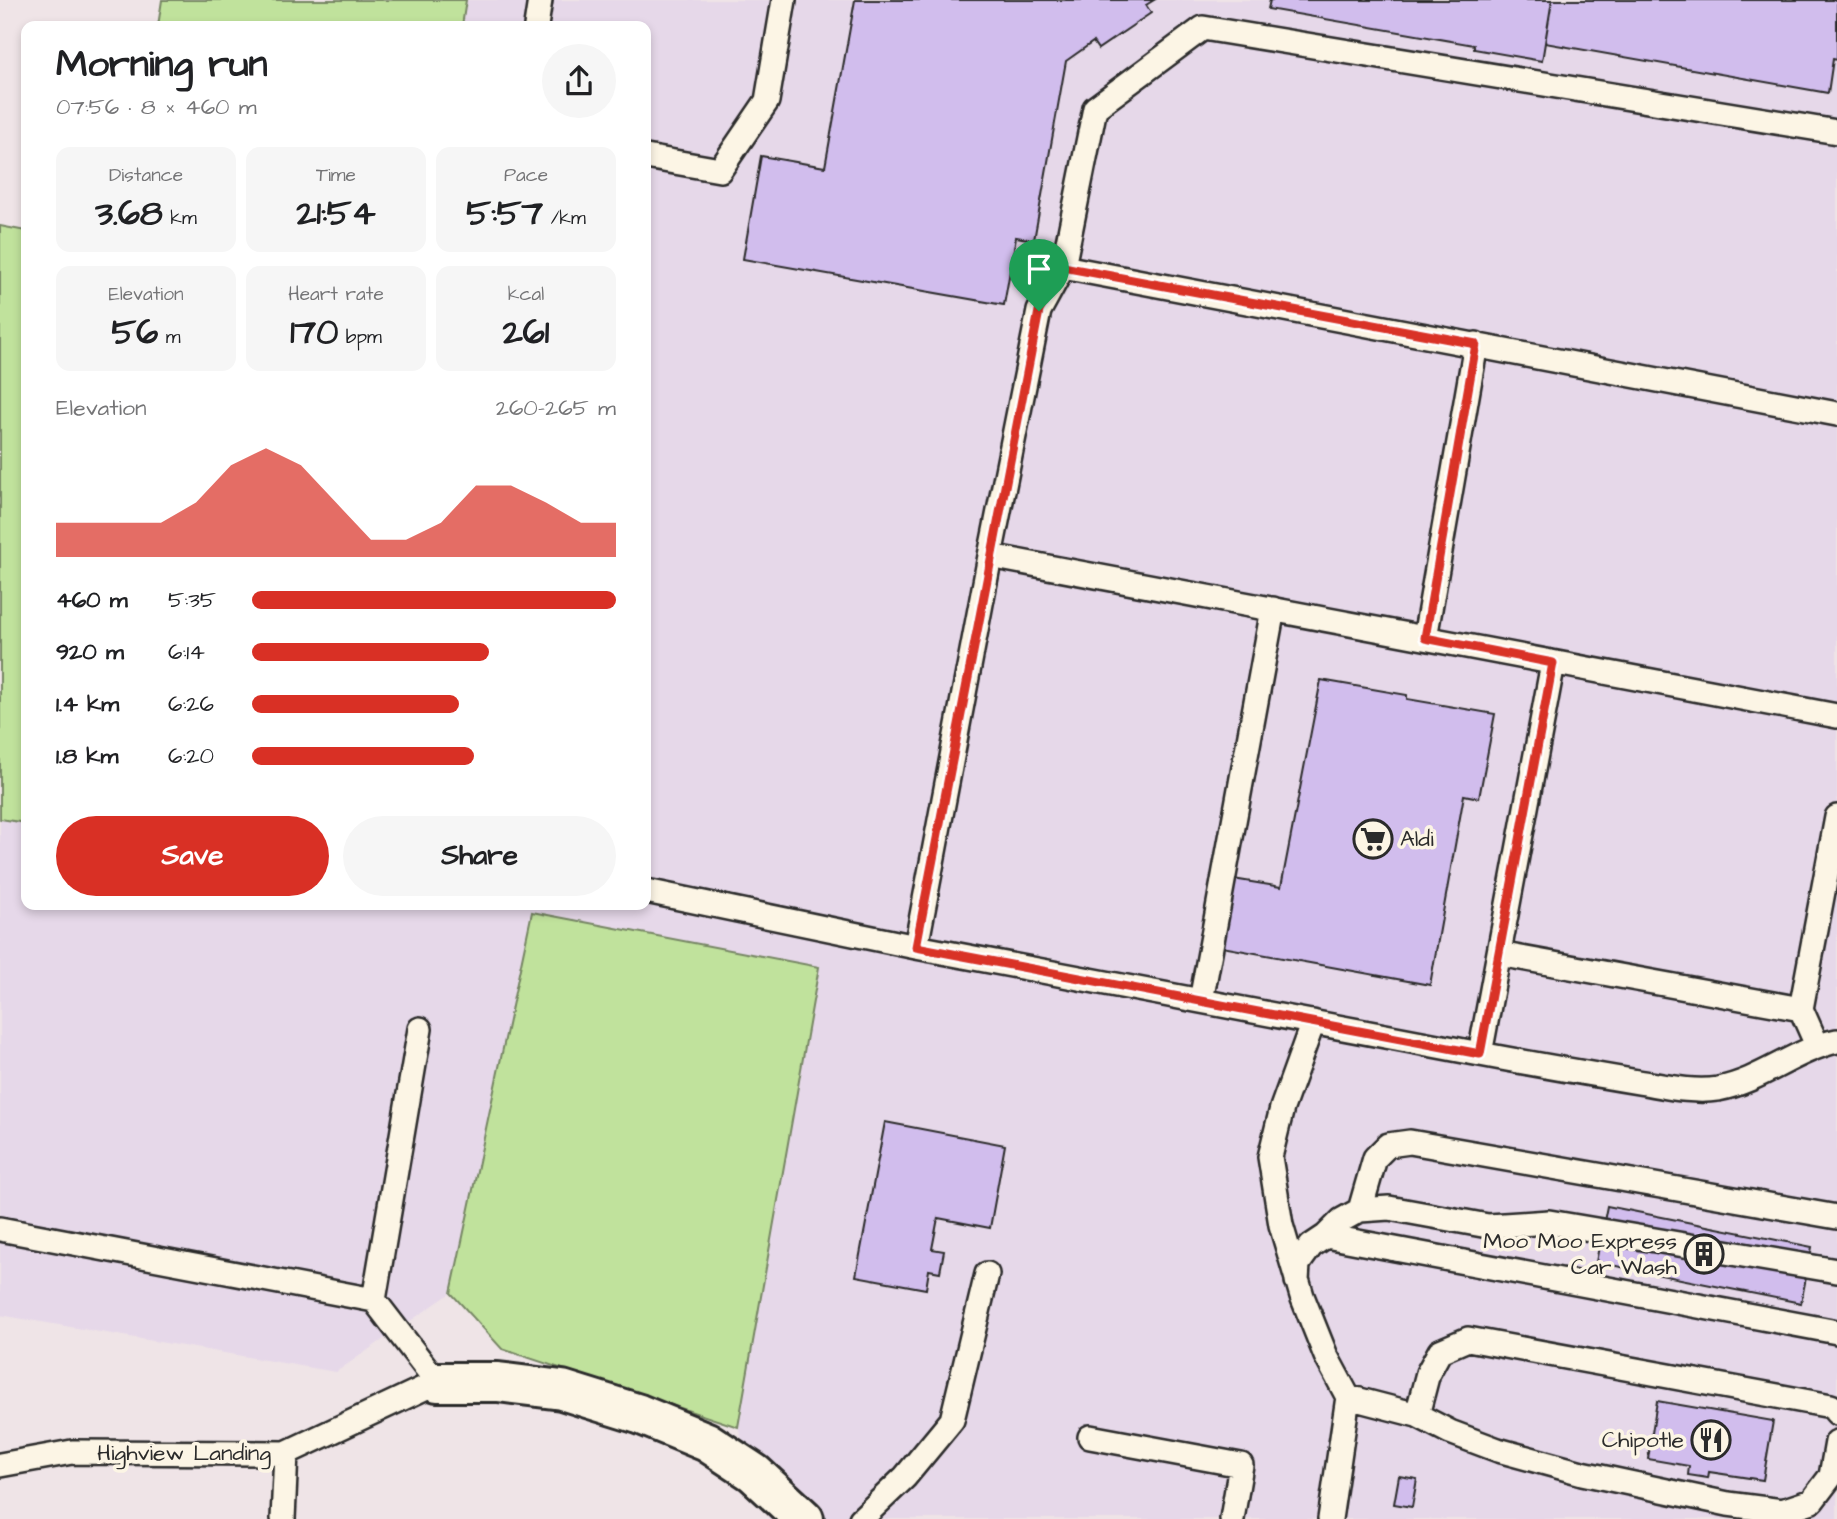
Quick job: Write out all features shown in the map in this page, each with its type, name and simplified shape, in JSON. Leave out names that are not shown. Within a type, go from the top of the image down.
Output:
[{"type":"street","points":[[437,1382],[498,1382],[562,1390],[639,1414],[708,1442],[754,1473],[804,1519]]},
{"type":"lane","points":[[537,21],[540,0]]},
{"type":"lane","points":[[651,158],[720,170],[767,101],[784,0]]},
{"type":"lane","points":[[916,947],[1039,311],[1063,267],[1095,108],[1203,28],[1837,132]]},
{"type":"lane","points":[[1063,267],[1837,414]]},
{"type":"lane","points":[[1425,638],[1476,344]]},
{"type":"lane","points":[[990,556],[1837,716]]},
{"type":"lane","points":[[1201,1001],[1273,610]]},
{"type":"lane","points":[[1480,1054],[1553,663]]},
{"type":"lane","points":[[1801,1009],[1837,817]]},
{"type":"lane","points":[[651,892],[916,947],[1572,1071],[1690,1090],[1716,1089],[1745,1082],[1827,1043],[1801,1009],[1499,954]]},
{"type":"lane","points":[[1312,1022],[1282,1108],[1270,1157],[1280,1225],[1297,1280],[1326,1356],[1348,1397],[1331,1519]]},
{"type":"lane","points":[[374,1300],[420,1029]]},
{"type":"lane","points":[[1360,1210],[1375,1158],[1388,1145],[1410,1142],[1837,1217]]},
{"type":"lane","points":[[1297,1280],[1298,1264],[1311,1246],[1342,1220],[1360,1210],[1390,1208],[1488,1226],[1549,1222],[1837,1271]]},
{"type":"lane","points":[[0,1229],[374,1300],[437,1382]]},
{"type":"lane","points":[[1326,1236],[1837,1332]]},
{"type":"lane","points":[[861,1519],[905,1477],[952,1420],[987,1274]]},
{"type":"lane","points":[[1417,1415],[1428,1373],[1440,1351],[1468,1339],[1831,1406],[1837,1413]]},
{"type":"lane","name":"Highview Landing","points":[[0,1465],[72,1452],[286,1453],[437,1382]]},
{"type":"lane","points":[[1348,1397],[1417,1415],[1450,1432],[1498,1450],[1570,1469],[1728,1504],[1782,1511],[1812,1501],[1831,1476],[1837,1442]]},
{"type":"lane","points":[[1090,1437],[1241,1465],[1232,1519]]},
{"type":"lane","points":[[283,1519],[286,1453]]},
{"type":"shaded area","points":[[466,0],[1837,0],[1837,1519],[769,1519],[738,1427],[819,967],[532,912],[451,1293],[336,1372],[0,1315],[0,819],[21,822],[21,910],[651,910],[651,21],[463,21]]},
{"type":"green space","points":[[162,0],[466,0],[463,21],[159,21]]},
{"type":"green space","points":[[0,226],[21,230],[21,822],[0,819]]},
{"type":"green space","points":[[532,912],[819,967],[738,1427],[502,1349],[451,1293]]},
{"type":"building","points":[[855,0],[1154,0],[1146,5],[1151,13],[1098,49],[1093,42],[1066,61],[1034,240],[1016,237],[1004,305],[743,259],[761,156],[825,167]]},
{"type":"building","points":[[1270,0],[1552,0],[1542,61],[1474,49],[1474,45],[1268,9]]},
{"type":"building","points":[[1552,0],[1837,0],[1837,60],[1833,59],[1828,93],[1545,43]]},
{"type":"building","name":"Aldi","points":[[1321,680],[1407,695],[1407,699],[1495,714],[1479,798],[1464,795],[1430,985],[1222,947],[1233,879],[1281,887]]},
{"type":"building","points":[[885,1122],[1005,1145],[990,1228],[938,1218],[932,1249],[944,1251],[940,1272],[929,1270],[926,1289],[856,1276]]},
{"type":"building","name":"Moo Moo Express Car Wash","points":[[1607,1206],[1812,1247],[1801,1303],[1596,1262]]},
{"type":"building","name":"Chipotle","points":[[1657,1401],[1773,1421],[1763,1480],[1709,1472],[1708,1478],[1688,1475],[1689,1466],[1648,1459]]},
{"type":"building","points":[[1399,1476],[1417,1479],[1412,1507],[1394,1504]]},
{"type":"place","name":"Aldi","points":[[1373,839]]},
{"type":"place","name":"Moo Moo Express Car Wash","points":[[1704,1254]]},
{"type":"place","name":"Chipotle","points":[[1711,1440]]},
{"type":"route","points":[[1063,267],[1476,344],[1425,638],[1553,663],[1480,1054],[916,947],[1039,311],[1063,267]]}]
